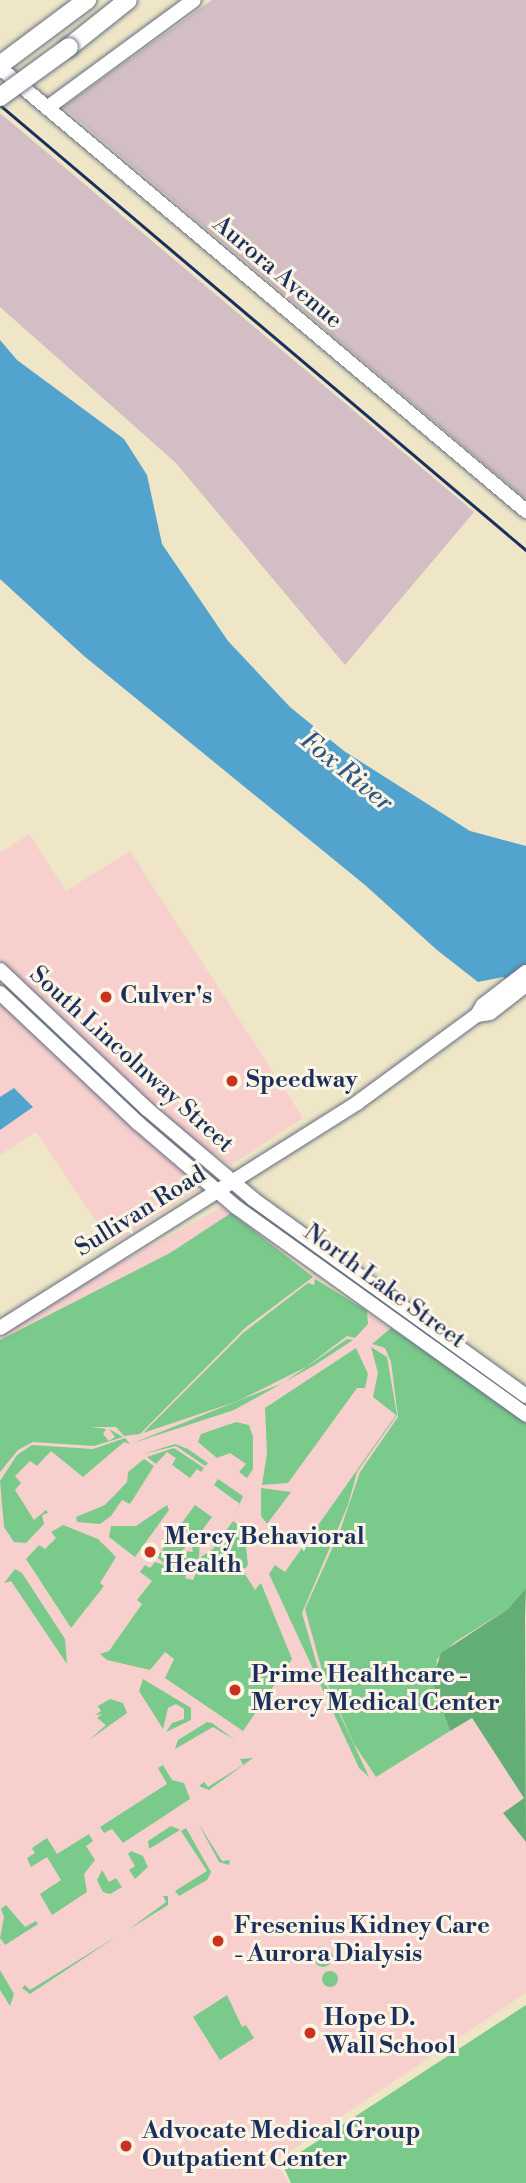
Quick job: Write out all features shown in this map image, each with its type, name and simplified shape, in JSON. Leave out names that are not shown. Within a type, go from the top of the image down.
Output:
[{"type":"highway","points":[[0,66],[87,0]]},
{"type":"highway","points":[[0,97],[128,0]]},
{"type":"main road","points":[[47,107],[194,0]]},
{"type":"main road","name":"Aurora Avenue","points":[[0,66],[526,511]]},
{"type":"main road","name":"South Lincolnway Street","points":[[0,970],[147,1109],[233,1182]]},
{"type":"main road","name":"Sullivan Road","points":[[483,1011],[526,972]]},
{"type":"main road","name":"Sullivan Road","points":[[0,1328],[346,1110],[483,1011],[526,985]]},
{"type":"main road","name":"South Lincolnway Street","points":[[0,993],[218,1192]]},
{"type":"main road","name":"North Lake Street","points":[[233,1182],[325,1254],[526,1396]]},
{"type":"main road","name":"North Lake Street","points":[[218,1192],[319,1270],[526,1415]]},
{"type":"shaded area","points":[[212,0],[526,0],[526,499],[63,107]]},
{"type":"shaded area","points":[[0,113],[474,512],[345,665],[176,463],[0,307]]},
{"type":"shaded area","points":[[29,834],[66,891],[130,851],[303,1118],[231,1165],[179,1131],[0,964],[0,853]]},
{"type":"shaded area","points":[[0,1000],[201,1187],[112,1245],[36,1132],[0,1155]]},
{"type":"shaded area","name":"Prime Healthcare - Mercy Medical Center","points":[[220,1208],[233,1213],[318,1280],[495,1401],[526,1579],[467,1661],[471,1718],[526,1799],[526,1993],[275,2161],[289,2183],[0,2183],[0,1337],[64,1294]]},
{"type":"green space","points":[[231,1213],[313,1277],[245,1328],[140,1434],[124,1436],[116,1427],[91,1427],[106,1429],[103,1434],[109,1441],[115,1437],[109,1429],[123,1437],[94,1446],[33,1442],[18,1450],[0,1472],[0,1340],[170,1253]]},
{"type":"green space","points":[[315,1279],[367,1311],[368,1324],[355,1338],[347,1336],[306,1367],[238,1401],[143,1433],[243,1333],[308,1283],[314,1285]]},
{"type":"green space","points":[[391,1328],[526,1420],[526,1588],[508,1609],[455,1642],[437,1659],[435,1687],[450,1731],[376,1777],[354,1744],[323,1674],[305,1609],[340,1531],[360,1472],[398,1417],[391,1362],[385,1348],[372,1344]]},
{"type":"green space","points":[[347,1339],[353,1340],[315,1365],[285,1382]]},
{"type":"green space","points":[[371,1347],[387,1357],[397,1415],[357,1472],[348,1505],[302,1613],[317,1665],[369,1777],[359,1768],[269,1574],[275,1565],[285,1572],[396,1415],[373,1397],[378,1373]]},
{"type":"green space","points":[[356,1348],[368,1374],[365,1388],[357,1388],[288,1483],[262,1485],[267,1453],[265,1408]]},
{"type":"green space","points":[[282,1384],[234,1410],[133,1443]]},
{"type":"green space","points":[[236,1422],[249,1425],[253,1437],[253,1469],[247,1478],[239,1472],[246,1464],[230,1453],[217,1458],[198,1442],[201,1434]]},
{"type":"green space","points":[[125,1438],[130,1444],[124,1442],[83,1477],[51,1451],[37,1466],[30,1461],[15,1476],[21,1483],[15,1490],[34,1520],[46,1510],[48,1513],[42,1515],[44,1524],[26,1543],[14,1542],[4,1527],[0,1481],[17,1455],[32,1445],[93,1449]]},
{"type":"green space","points":[[175,1444],[188,1449],[208,1463],[205,1466],[176,1446],[143,1454]]},
{"type":"green space","points":[[174,1448],[204,1468],[201,1472],[197,1469],[190,1478],[172,1465],[176,1458],[167,1452],[156,1464],[147,1457]]},
{"type":"green space","points":[[144,1459],[154,1466],[130,1504],[122,1500],[111,1516],[100,1524],[77,1522],[76,1517],[105,1505],[127,1482],[128,1472]]},
{"type":"green space","points":[[218,1479],[243,1496],[240,1504],[214,1485]]},
{"type":"green space","points":[[261,1488],[291,1492],[267,1524],[261,1516]]},
{"type":"green space","points":[[167,1505],[169,1510],[135,1557],[109,1537],[111,1526],[136,1526]]},
{"type":"green space","points":[[195,1505],[212,1517],[200,1533],[199,1558],[186,1564],[182,1558],[185,1551],[193,1552],[188,1524],[185,1548],[176,1555],[178,1560],[166,1565],[157,1557]]},
{"type":"green space","points":[[233,1521],[244,1529],[248,1565],[243,1571],[255,1590],[261,1583],[292,1659],[243,1731],[165,1678],[174,1659],[165,1652],[150,1670],[107,1660],[100,1654],[109,1651],[142,1604],[137,1600],[152,1581],[140,1572],[145,1565],[150,1568],[155,1562],[170,1567],[176,1563],[187,1572],[185,1578],[193,1580],[196,1573],[185,1566],[194,1562],[206,1566],[201,1557],[213,1549]]},
{"type":"green space","points":[[63,1525],[98,1539],[116,1557],[100,1583],[104,1586],[71,1628],[26,1559],[39,1545],[45,1549],[56,1538],[51,1532]]},
{"type":"green space","points":[[15,1569],[22,1573],[65,1639],[67,1664],[11,1581],[4,1583]]},
{"type":"green space","points":[[526,1588],[526,1842],[503,1813],[524,1798],[472,1718],[450,1731],[432,1680],[441,1653],[508,1609]]},
{"type":"green space","points":[[143,1679],[191,1708],[191,1720],[166,1732],[172,1723],[184,1719],[184,1709],[176,1704],[168,1708],[163,1729],[139,1691]]},
{"type":"green space","points":[[110,1699],[123,1703],[127,1713],[89,1740],[106,1725],[97,1718],[102,1714],[95,1715],[101,1711],[98,1706]]},
{"type":"green space","points":[[207,1722],[235,1740],[213,1727],[175,1749],[178,1740]]},
{"type":"green space","points":[[253,1758],[209,1790],[199,1786],[204,1782],[208,1787],[243,1765],[240,1759]]},
{"type":"green space","points":[[163,1765],[172,1780],[184,1783],[190,1799],[123,1843],[112,1829],[104,1833],[100,1827],[167,1784],[158,1768]]},
{"type":"green space","points":[[198,1823],[222,1861],[230,1860],[229,1865],[219,1862]]},
{"type":"green space","points":[[171,1826],[180,1830],[149,1849],[148,1841]]},
{"type":"green space","points":[[186,1828],[211,1872],[207,1880],[179,1896],[175,1891],[207,1871],[181,1831]]},
{"type":"green space","points":[[89,1834],[93,1841],[86,1846],[95,1860],[84,1874],[87,1892],[52,1915],[40,1894],[61,1880],[47,1857],[31,1867],[27,1858],[35,1853],[32,1848],[47,1838],[57,1854]]},
{"type":"green space","points":[[131,1851],[143,1856],[148,1867],[135,1879],[129,1870],[135,1866],[128,1854]]},
{"type":"green space","points":[[102,1870],[109,1882],[116,1878],[122,1887],[110,1894],[103,1892],[97,1880]]},
{"type":"green space","points":[[163,1896],[168,1896],[168,1905],[128,1930],[166,1902]]},
{"type":"green space","points":[[6,1905],[25,1927],[36,1921],[38,1924],[5,1945],[0,1938],[4,1917],[1,1909]]},
{"type":"green space","points":[[119,1935],[30,1994],[22,1988],[25,1985],[30,1990]]},
{"type":"green space","points":[[319,1947],[327,1947],[333,1957],[327,1967],[319,1967],[313,1961],[313,1953]]},
{"type":"green space","points":[[0,1970],[14,1994],[10,2006],[0,1990]]},
{"type":"green space","points":[[330,1971],[336,1973],[336,1985],[330,1987],[324,1985],[322,1979],[324,1973]]},
{"type":"green space","points":[[227,1995],[242,2027],[246,2025],[254,2038],[220,2060],[193,2017]]},
{"type":"green space","points":[[526,2005],[526,2183],[291,2183],[282,2163],[289,2152],[293,2157]]},
{"type":"water","name":"Fox River","points":[[0,340],[17,360],[124,439],[147,475],[162,544],[228,641],[290,707],[344,751],[470,831],[526,846],[526,995],[503,977],[478,982],[437,950],[365,885],[84,656],[0,579]]},
{"type":"water","points":[[14,1088],[33,1107],[0,1130],[0,1097]]},
{"type":"railway","points":[[0,105],[526,550]]},
{"type":"place","name":"Culver's","points":[[106,997]]},
{"type":"place","name":"Speedway","points":[[232,1081]]},
{"type":"place","name":"Mercy Behavioral Health","points":[[150,1552]]},
{"type":"place","name":"Prime Healthcare - Mercy Medical Center","points":[[235,1690]]},
{"type":"place","name":"Fresenius Kidney Care - Aurora Dialysis","points":[[218,1941]]},
{"type":"place","name":"Hope D. Wall School","points":[[310,2033]]},
{"type":"place","name":"Advocate Medical Group Outpatient Center","points":[[126,2146]]}]
